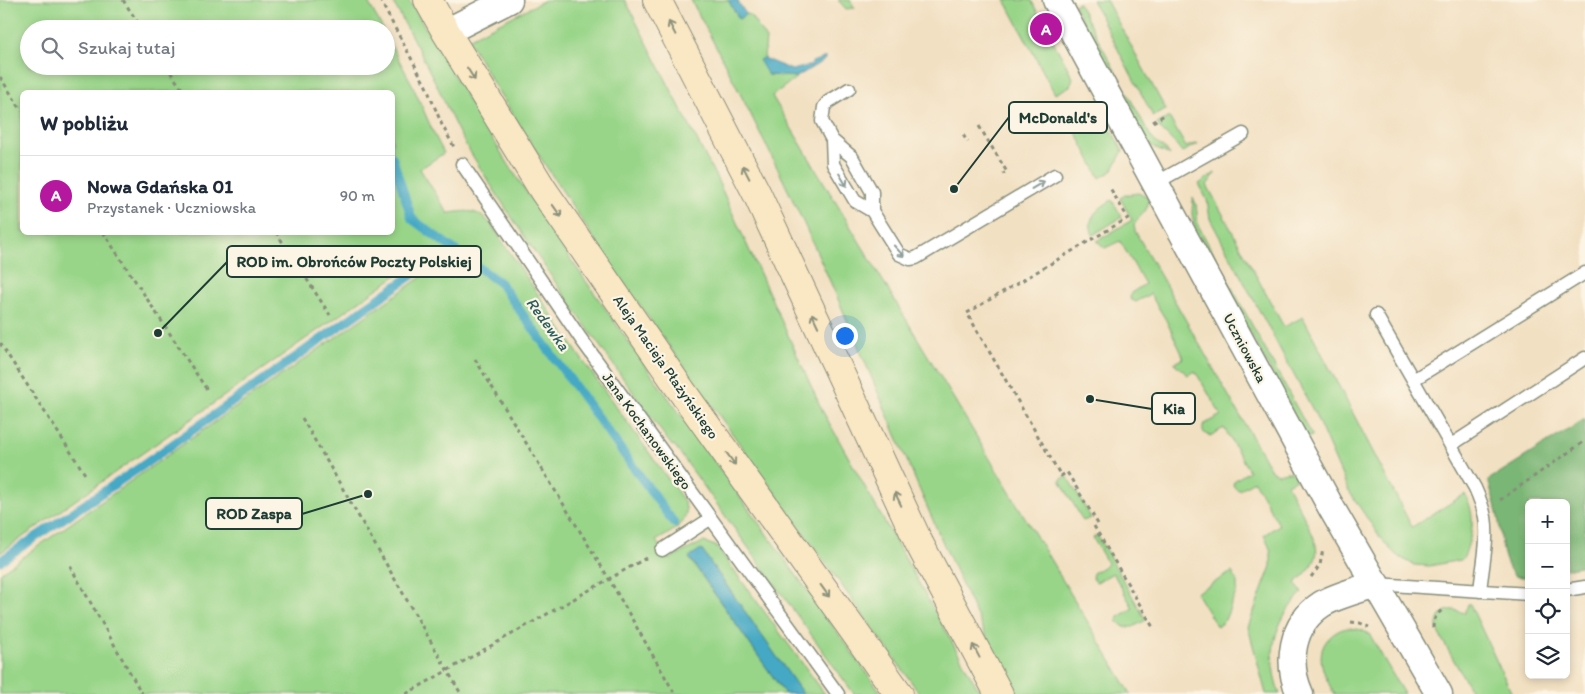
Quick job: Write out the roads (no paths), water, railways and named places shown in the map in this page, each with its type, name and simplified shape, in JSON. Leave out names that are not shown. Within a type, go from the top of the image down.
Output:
[{"type":"main road","name":"Aleja Macieja Płażyńskiego","points":[[428,0],[543,190],[687,398],[899,694]]},
{"type":"main road","points":[[657,0],[757,194],[915,534],[999,694]]},
{"type":"street","points":[[446,32],[509,0]]},
{"type":"street","name":"Uczniowska","points":[[1056,0],[1332,509],[1440,694]]},
{"type":"street","points":[[1300,694],[1296,686],[1292,664],[1294,643],[1300,627],[1311,613],[1323,604],[1376,584]]},
{"type":"lane","points":[[849,89],[824,106],[822,121],[832,140],[852,157],[872,192],[872,211]]},
{"type":"lane","points":[[1156,184],[1243,134]]},
{"type":"lane","points":[[832,140],[833,164],[855,201],[872,211],[899,254],[910,259],[916,258],[1055,175]]},
{"type":"lane","name":"Jana Kochanowskiego","points":[[462,164],[581,339],[838,694]]},
{"type":"lane","points":[[1413,380],[1585,273]]},
{"type":"lane","points":[[1376,315],[1475,488],[1486,518],[1480,592]]},
{"type":"lane","points":[[1451,445],[1585,358]]},
{"type":"lane","points":[[662,550],[710,519]]},
{"type":"lane","points":[[1376,584],[1525,594]]},
{"type":"lane","points":[[1570,589],[1585,587]]},
{"type":"water","points":[[728,0],[737,0],[746,14],[739,19]]},
{"type":"water","points":[[826,57],[826,59],[797,77],[768,75],[759,60],[763,58],[792,70],[812,65],[812,62]]},
{"type":"water","points":[[701,549],[803,694],[785,694],[689,557]]},
{"type":"waterway","name":"Redewka","points":[[395,166],[412,219],[500,283],[674,523]]},
{"type":"waterway","points":[[0,561],[139,468],[429,263]]},
{"type":"place","name":"Nowa Gdańska 01","points":[[1046,29]]},
{"type":"place","name":"McDonald's","points":[[954,189]]},
{"type":"place","name":"ROD im. Obrońców Poczty Polskiej","points":[[158,333]]},
{"type":"place","name":"Kia","points":[[1090,399]]},
{"type":"place","name":"ROD Zaspa","points":[[368,494]]}]
